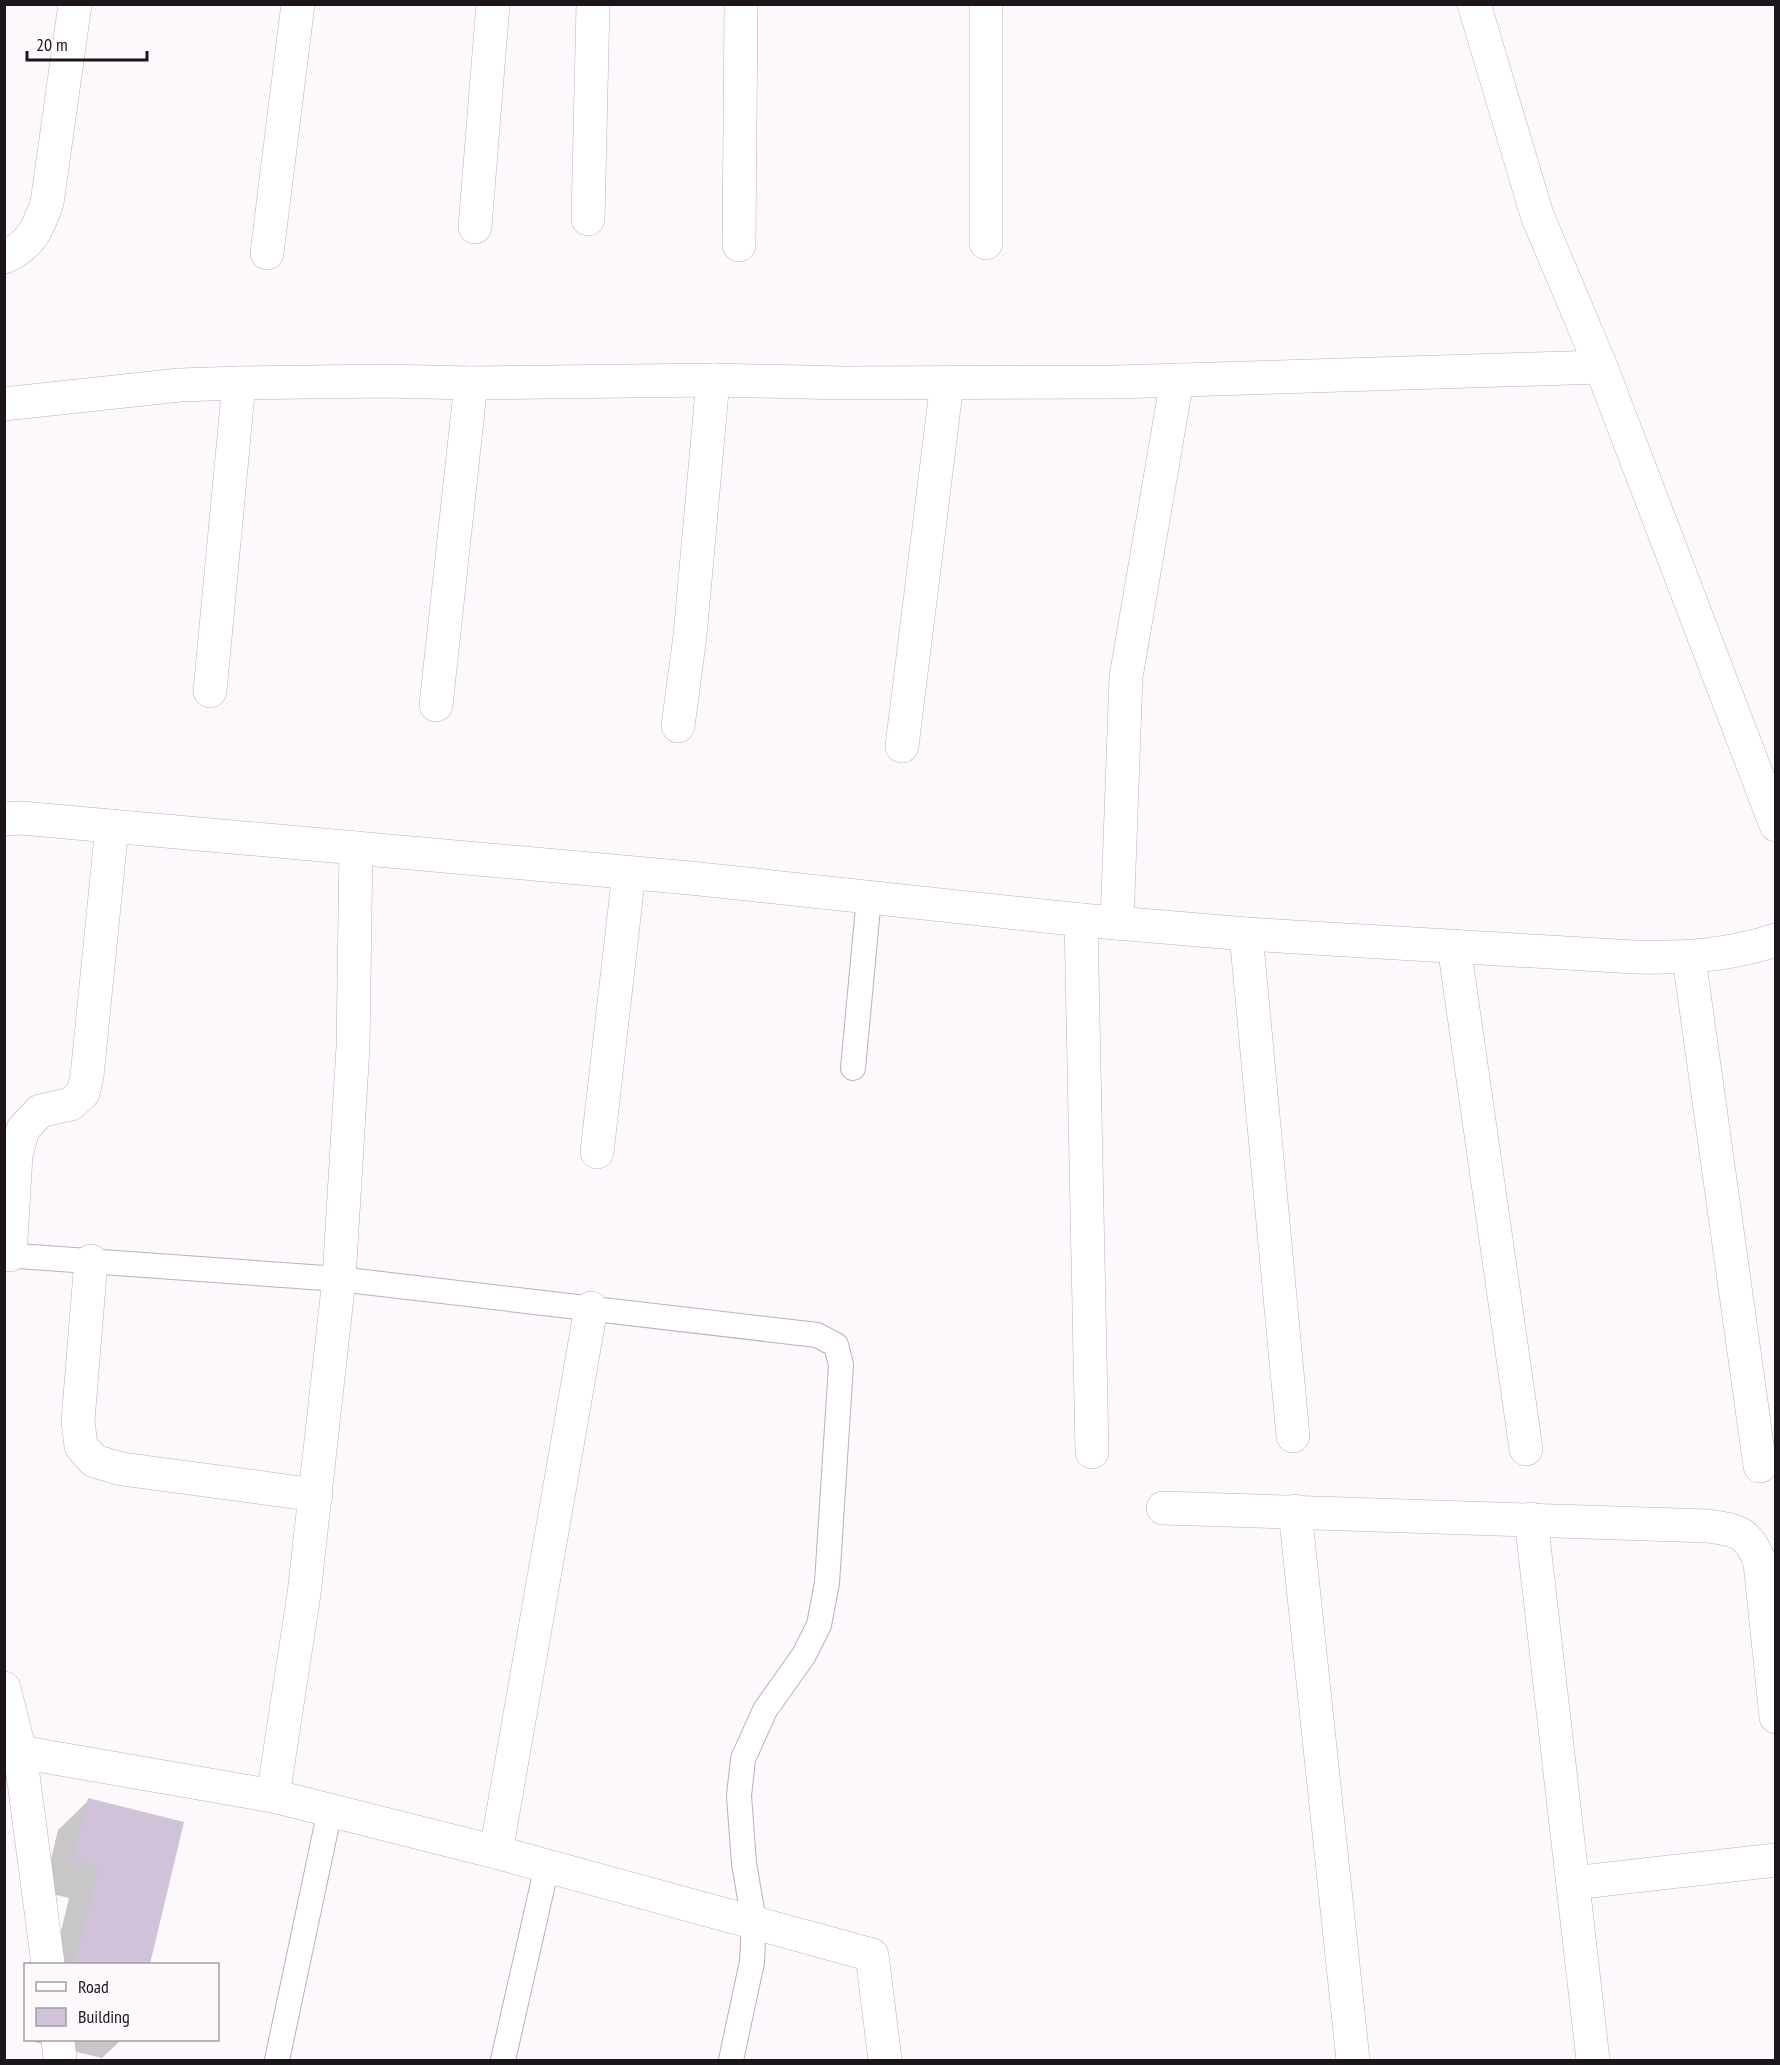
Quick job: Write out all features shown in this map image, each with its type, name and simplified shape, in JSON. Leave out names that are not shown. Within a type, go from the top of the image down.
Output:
[{"type":"street","points":[[4,257],[17,252],[37,231],[47,203],[75,4]]},
{"type":"street","points":[[267,253],[298,4]]},
{"type":"street","points":[[475,227],[493,4]]},
{"type":"street","points":[[588,219],[593,4]]},
{"type":"street","points":[[739,245],[741,4]]},
{"type":"street","points":[[986,4],[986,243]]},
{"type":"street","points":[[1474,4],[1537,215],[1601,367],[1776,825]]},
{"type":"street","points":[[4,404],[180,385],[239,383],[713,380],[947,383],[1116,382],[1601,367]]},
{"type":"street","points":[[678,726],[695,582],[713,380]]},
{"type":"street","points":[[1117,923],[1126,677],[1177,380]]},
{"type":"street","points":[[210,691],[239,383]]},
{"type":"street","points":[[436,705],[471,383]]},
{"type":"street","points":[[902,746],[947,383]]},
{"type":"street","points":[[4,819],[21,818],[629,873],[1081,920],[1246,934],[1634,957],[1689,958],[1747,950],[1776,940]]},
{"type":"street","points":[[7,1255],[16,1155],[23,1130],[39,1111],[71,1104],[83,1093],[87,1076],[112,826]]},
{"type":"street","points":[[273,1796],[304,1594],[339,1280],[353,1047],[356,848]]},
{"type":"street","points":[[597,1152],[629,873]]},
{"type":"street","points":[[1081,920],[1092,1452]]},
{"type":"street","points":[[1246,934],[1293,1436]]},
{"type":"street","points":[[1454,946],[1526,1449]]},
{"type":"street","points":[[1689,958],[1760,1466]]},
{"type":"street","points":[[92,1261],[78,1421],[81,1446],[94,1461],[122,1469],[316,1495]]},
{"type":"street","points":[[496,1852],[591,1308]]},
{"type":"street","points":[[1163,1508],[1531,1519],[1708,1526],[1729,1529],[1743,1534],[1768,1562],[1776,1717]]},
{"type":"street","points":[[1295,1511],[1353,2061]]},
{"type":"street","points":[[1531,1519],[1593,2061]]},
{"type":"street","points":[[4,1688],[20,1752],[48,1963]]},
{"type":"street","points":[[20,1752],[273,1796],[496,1852],[872,1955],[885,2061]]},
{"type":"street","points":[[1573,1883],[1776,1860]]},
{"type":"street","points":[[58,2041],[60,2061]]},
{"type":"lane","points":[[853,1068],[869,897]]},
{"type":"lane","points":[[7,1255],[339,1280],[817,1335],[836,1345],[841,1365],[827,1583],[819,1625],[804,1655],[765,1710],[743,1759],[739,1796],[744,1863],[754,1922],[752,1962],[731,2061]]},
{"type":"lane","points":[[277,2061],[330,1810]]},
{"type":"lane","points":[[503,2061],[547,1866]]},
{"type":"building","points":[[88,1798],[184,1822],[150,1963],[75,1963],[99,1868],[73,1862]]}]
